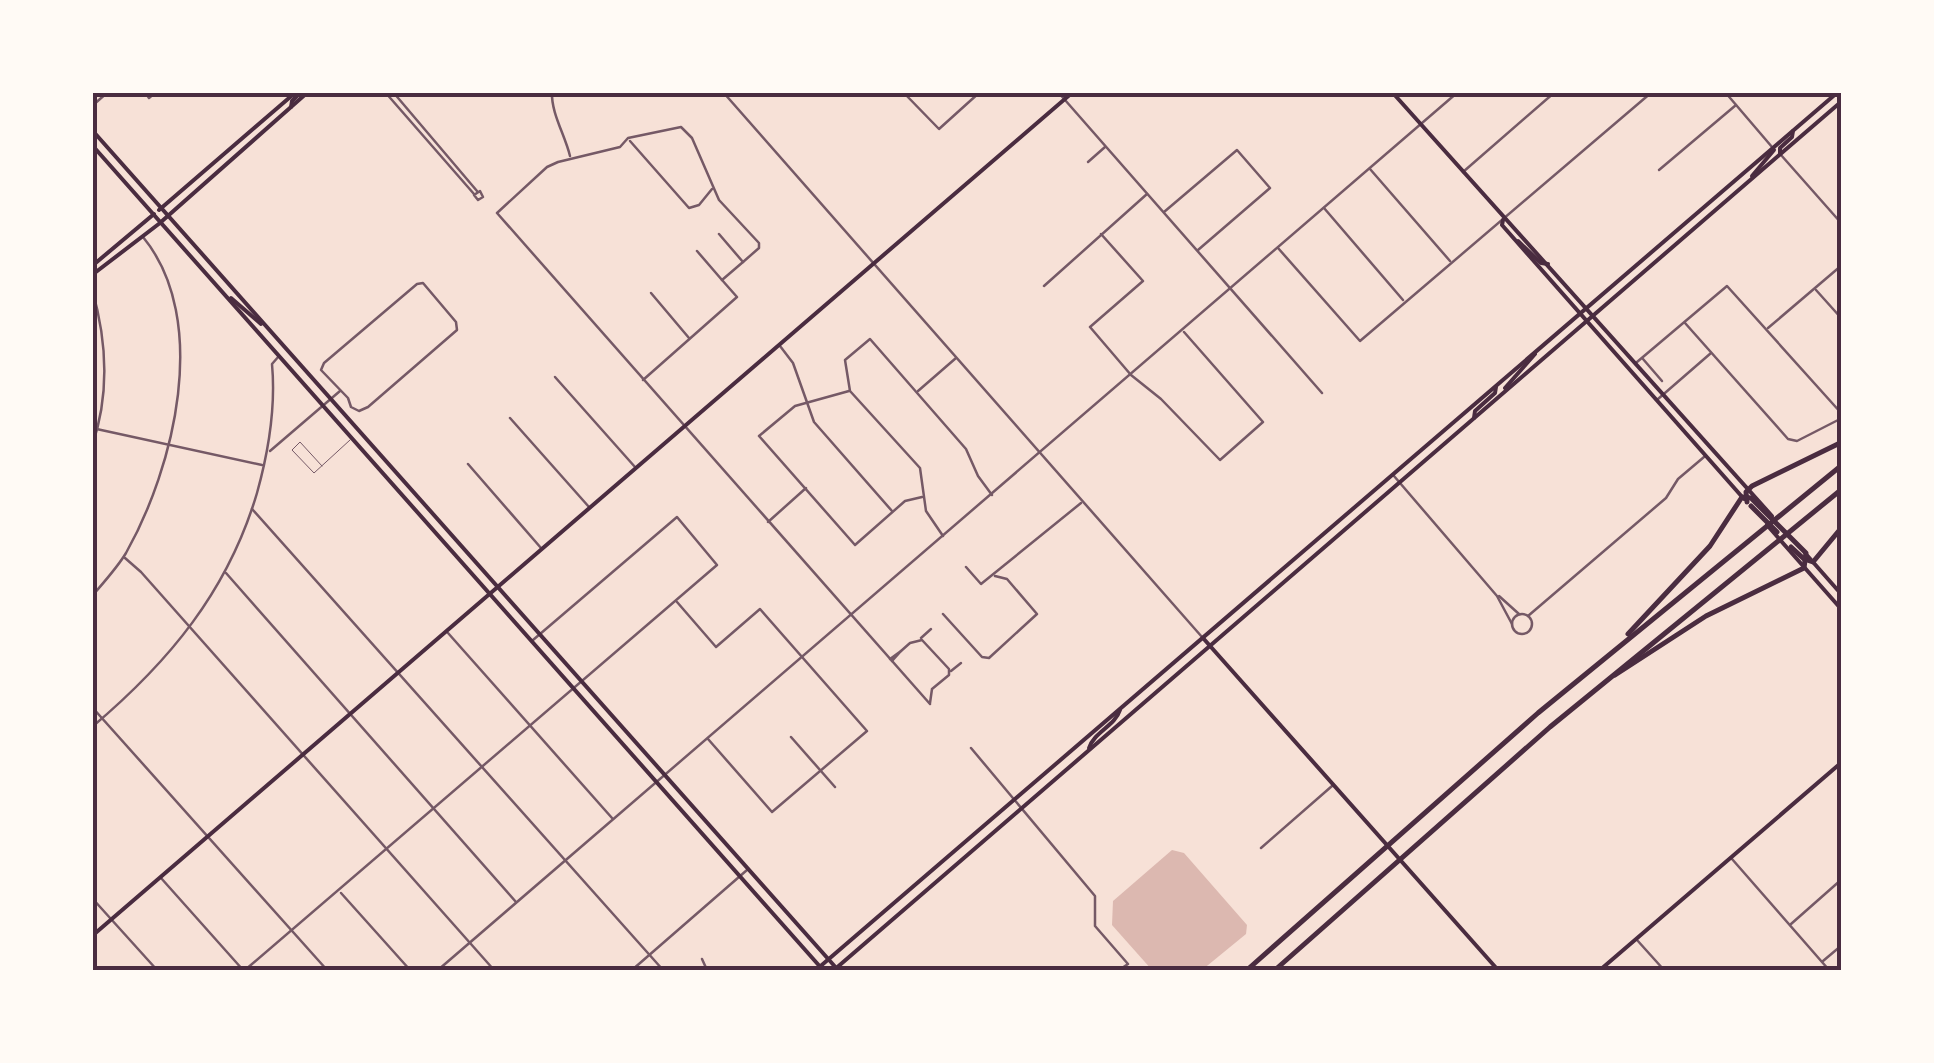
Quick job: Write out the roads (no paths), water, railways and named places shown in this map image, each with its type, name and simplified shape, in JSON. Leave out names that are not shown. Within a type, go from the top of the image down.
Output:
[{"type":"highway","points":[[1610,652],[1693,566],[1747,498],[1842,442]]},
{"type":"highway","points":[[1244,970],[1610,652],[1842,464]]},
{"type":"highway","points":[[1275,970],[1608,678],[1842,489]]},
{"type":"highway","points":[[1747,498],[1808,561]]},
{"type":"highway","points":[[1608,678],[1722,607],[1808,561],[1842,527]]},
{"type":"main road","points":[[92,275],[168,216],[292,107],[302,92]]},
{"type":"main road","points":[[92,266],[302,92]]},
{"type":"main road","points":[[92,936],[1073,92]]},
{"type":"main road","points":[[1392,92],[1503,220],[1508,220],[1594,315],[1747,498]]},
{"type":"main road","points":[[92,145],[820,969],[1838,92]]},
{"type":"main road","points":[[94,133],[836,970],[1021,806],[1842,101]]},
{"type":"main road","points":[[1780,154],[1793,131]]},
{"type":"main road","points":[[1749,180],[1772,156],[1773,148]]},
{"type":"main road","points":[[1503,220],[1502,225],[1514,239],[1747,498]]},
{"type":"main road","points":[[1514,239],[1548,264]]},
{"type":"main road","points":[[227,297],[236,300],[256,322],[264,324]]},
{"type":"main road","points":[[1506,390],[1507,382],[1544,343]]},
{"type":"main road","points":[[1474,418],[1475,411],[1495,393],[1495,386]]},
{"type":"main road","points":[[1808,561],[1842,595]]},
{"type":"main road","points":[[1808,561],[1842,610]]},
{"type":"main road","points":[[1203,638],[1494,969]]},
{"type":"main road","points":[[1090,748],[1092,740],[1117,718],[1120,710]]},
{"type":"main road","points":[[1600,970],[1842,762]]},
{"type":"street","points":[[92,106],[108,92]]},
{"type":"street","points":[[145,92],[150,98],[156,92]]},
{"type":"street","points":[[385,92],[476,192],[393,92]]},
{"type":"street","points":[[552,92],[552,104],[571,158]]},
{"type":"street","points":[[723,92],[1203,638]]},
{"type":"street","points":[[903,92],[939,129],[980,92]]},
{"type":"street","points":[[1058,92],[1322,393]]},
{"type":"street","points":[[438,970],[1458,92]]},
{"type":"street","points":[[1462,172],[1555,92]]},
{"type":"street","points":[[1278,248],[1360,341],[1652,92]]},
{"type":"street","points":[[1725,92],[1773,148]]},
{"type":"street","points":[[1659,170],[1736,105]]},
{"type":"street","points":[[722,280],[759,248],[759,243],[719,200],[688,131],[674,127],[628,138],[620,147],[547,167],[497,213],[930,704],[932,690],[961,663]]},
{"type":"street","points":[[628,138],[689,208],[699,205],[713,188]]},
{"type":"street","points":[[1088,162],[1106,146]]},
{"type":"street","points":[[1163,213],[1237,150],[1270,188],[1197,251]]},
{"type":"street","points":[[1780,154],[1842,224]]},
{"type":"street","points":[[1370,169],[1451,262]]},
{"type":"street","points":[[1044,286],[1147,194]]},
{"type":"street","points":[[1324,208],[1404,301]]},
{"type":"street","points":[[719,234],[744,262]]},
{"type":"street","points":[[1101,234],[1143,281],[1090,327],[1131,375],[1161,399],[1220,460],[1264,422],[1183,330]]},
{"type":"street","points":[[92,596],[124,557],[151,500],[171,445],[178,398],[176,325],[163,266],[142,236]]},
{"type":"street","points":[[642,380],[737,298],[696,251]]},
{"type":"street","points":[[1767,329],[1842,266]]},
{"type":"street","points":[[423,284],[456,322],[457,330],[368,407],[359,411],[351,407],[341,390],[320,370],[324,363],[408,292],[423,284]]},
{"type":"street","points":[[1636,364],[1684,322],[1727,286],[1842,416],[1793,442],[1684,322]]},
{"type":"street","points":[[1815,288],[1842,319]]},
{"type":"street","points":[[92,289],[105,350],[92,446]]},
{"type":"street","points":[[650,294],[690,339]]},
{"type":"street","points":[[944,537],[926,511],[920,468],[850,391],[845,360],[870,339],[966,449],[992,495]]},
{"type":"street","points":[[780,346],[792,364],[814,422],[893,512]]},
{"type":"street","points":[[1656,400],[1711,352]]},
{"type":"street","points":[[92,727],[156,670],[226,573],[252,509],[268,453],[274,398],[272,364],[279,356]]},
{"type":"street","points":[[917,392],[956,358]]},
{"type":"street","points":[[1642,358],[1662,382]]},
{"type":"street","points":[[554,377],[636,468]]},
{"type":"street","points":[[268,453],[341,390]]},
{"type":"street","points":[[850,391],[788,410],[759,436],[855,545],[906,502],[924,497]]},
{"type":"street","points":[[510,418],[590,508]]},
{"type":"street","points":[[95,429],[264,466]]},
{"type":"street","points":[[1528,616],[1666,498],[1675,483],[1706,456]]},
{"type":"street","points":[[468,464],[542,550]]},
{"type":"street","points":[[1393,474],[1497,596],[1528,616]]},
{"type":"street","points":[[767,523],[806,488]]},
{"type":"street","points":[[966,567],[981,584],[1082,502]]},
{"type":"street","points":[[252,509],[663,970]]},
{"type":"street","points":[[160,877],[244,970],[717,565],[677,518],[532,640]]},
{"type":"street","points":[[124,557],[494,970]]},
{"type":"street","points":[[226,573],[517,903]]},
{"type":"street","points":[[943,614],[982,657],[989,658],[1037,612],[1007,580],[995,576]]},
{"type":"street","points":[[1497,596],[1518,634],[1527,633],[1532,626],[1528,616]]},
{"type":"street","points":[[676,601],[716,647],[760,609],[866,731],[772,812],[708,739]]},
{"type":"street","points":[[1512,624],[1520,614]]},
{"type":"street","points":[[890,661],[931,629]]},
{"type":"street","points":[[447,632],[613,820]]},
{"type":"street","points":[[920,639],[950,672]]},
{"type":"street","points":[[92,707],[327,970]]},
{"type":"street","points":[[790,737],[835,787]]},
{"type":"street","points":[[971,748],[1095,896],[1095,926],[1128,964],[1118,970]]},
{"type":"street","points":[[1262,848],[1333,785]]},
{"type":"street","points":[[1731,858],[1830,970]]},
{"type":"street","points":[[632,970],[748,870]]},
{"type":"street","points":[[1790,925],[1842,879]]},
{"type":"street","points":[[340,891],[410,970]]},
{"type":"street","points":[[92,898],[157,970]]},
{"type":"street","points":[[1636,939],[1664,970]]},
{"type":"street","points":[[1822,962],[1842,945]]},
{"type":"street","points":[[702,959],[707,970]]},
{"type":"lane","points":[[322,466],[300,442],[292,450],[314,473],[322,466],[353,438]]}]
